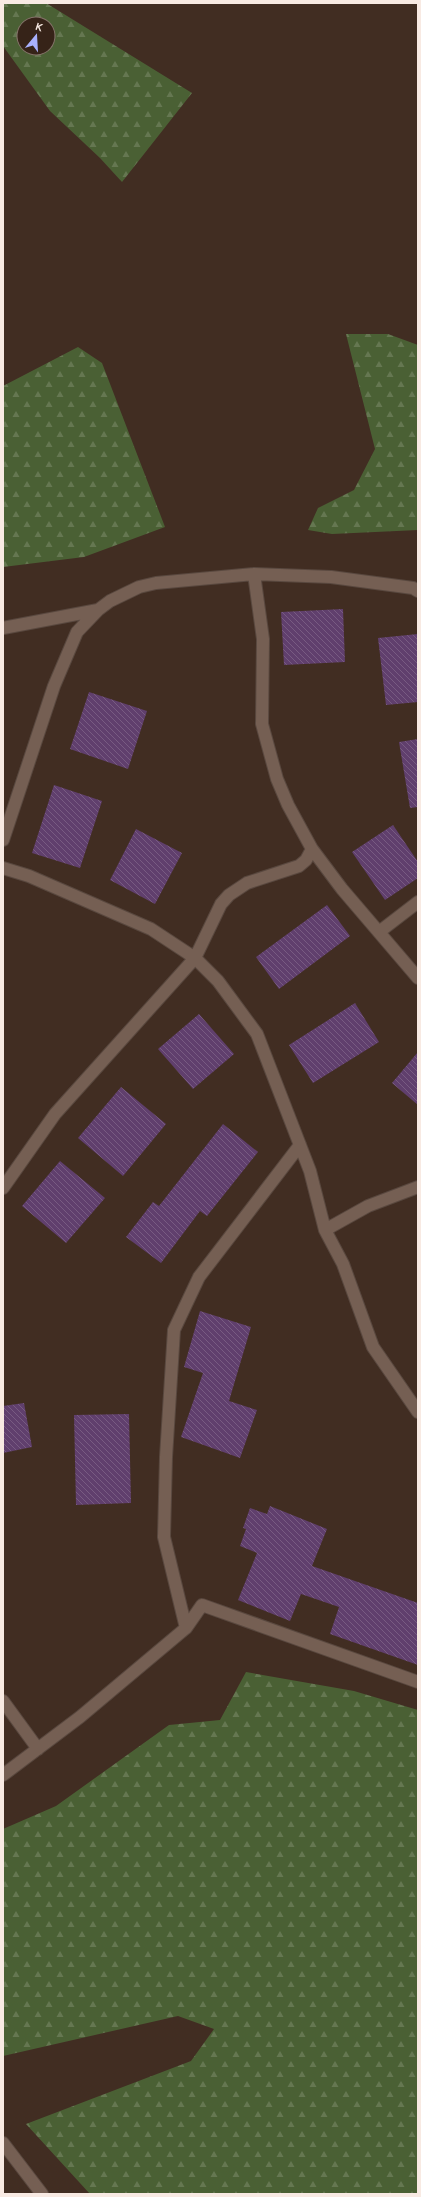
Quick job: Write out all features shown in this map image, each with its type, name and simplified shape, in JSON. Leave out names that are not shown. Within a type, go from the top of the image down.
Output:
[{"type":"street","points":[[3,840],[54,686],[77,632],[98,610],[123,593],[156,583],[254,574],[331,577],[413,588],[418,591]]},
{"type":"street","points":[[254,574],[263,639],[262,724],[277,779],[288,805],[312,849],[418,978]]},
{"type":"street","points":[[3,628],[98,610]]},
{"type":"street","points":[[3,1188],[55,1114],[194,958],[221,904],[229,895],[247,883],[298,866],[306,860],[312,849]]},
{"type":"street","points":[[3,868],[29,876],[151,929],[194,958],[218,981],[257,1034],[310,1171],[325,1230],[343,1264],[373,1347],[418,1412]]},
{"type":"street","points":[[379,932],[418,902]]},
{"type":"street","points":[[186,1628],[164,1536],[166,1457],[174,1330],[199,1277],[300,1145]]},
{"type":"street","points":[[325,1230],[368,1206],[418,1187]]},
{"type":"street","points":[[3,1775],[80,1717],[186,1628],[202,1605],[418,1682]]},
{"type":"street","points":[[3,1701],[38,1748]]},
{"type":"street","points":[[3,2143],[42,2194]]},
{"type":"green space","points":[[3,3],[46,3],[192,93],[122,182],[100,158],[50,111],[3,46]]},
{"type":"green space","points":[[346,334],[388,334],[418,345],[418,530],[332,534],[308,530],[318,508],[354,490],[375,449]]},
{"type":"green space","points":[[78,347],[102,363],[165,527],[84,557],[3,567],[3,386]]},
{"type":"green space","points":[[246,1672],[354,1691],[418,1710],[418,2194],[90,2194],[26,2124],[191,2061],[214,2029],[178,2016],[3,2056],[3,1829],[56,1806],[169,1725],[220,1720]]},
{"type":"building","points":[[343,609],[345,662],[284,665],[281,612]]},
{"type":"building","points":[[418,634],[418,702],[386,705],[378,638]]},
{"type":"building","points":[[89,692],[147,711],[128,769],[70,749]]},
{"type":"building","points":[[418,739],[418,807],[410,808],[399,742]]},
{"type":"building","points":[[54,785],[102,801],[80,868],[32,853]]},
{"type":"building","points":[[393,825],[418,862],[418,878],[385,900],[352,852]]},
{"type":"building","points":[[136,829],[182,853],[155,904],[110,880]]},
{"type":"building","points":[[327,905],[350,936],[279,989],[256,957]]},
{"type":"building","points":[[355,1003],[379,1042],[313,1083],[289,1045]]},
{"type":"building","points":[[199,1014],[234,1054],[193,1089],[158,1049]]},
{"type":"building","points":[[418,1052],[418,1105],[392,1083]]},
{"type":"building","points":[[121,1087],[166,1124],[123,1176],[78,1138]]},
{"type":"building","points":[[223,1124],[258,1152],[207,1216],[200,1211],[161,1263],[126,1237],[153,1202],[159,1206]]},
{"type":"building","points":[[60,1161],[105,1198],[66,1243],[22,1206]]},
{"type":"building","points":[[200,1311],[251,1327],[229,1401],[257,1410],[240,1458],[181,1437],[203,1373],[184,1367]]},
{"type":"building","points":[[24,1403],[32,1447],[3,1453],[3,1406]]},
{"type":"building","points":[[129,1414],[131,1503],[76,1505],[74,1415]]},
{"type":"building","points":[[270,1506],[327,1529],[312,1566],[418,1603],[418,1665],[330,1634],[339,1607],[301,1594],[290,1621],[238,1600],[257,1553],[240,1546],[246,1529],[243,1528],[250,1508],[267,1514]]}]
